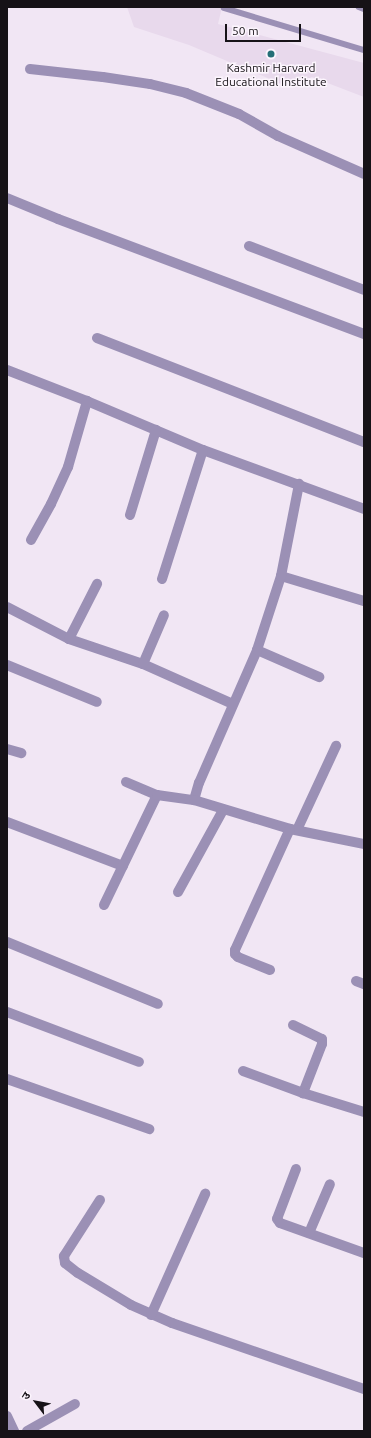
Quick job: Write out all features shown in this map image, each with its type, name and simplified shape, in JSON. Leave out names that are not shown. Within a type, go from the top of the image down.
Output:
[{"type":"street","points":[[30,69],[150,84],[186,93],[239,114],[278,136],[364,174]]},
{"type":"street","points":[[7,198],[58,219],[364,334]]},
{"type":"street","points":[[249,246],[364,290]]},
{"type":"street","points":[[97,338],[364,442]]},
{"type":"street","points":[[7,370],[87,401],[203,450],[364,509]]},
{"type":"street","points":[[31,540],[42,521],[65,473],[87,401]]},
{"type":"street","points":[[130,515],[156,430]]},
{"type":"street","points":[[162,579],[203,450]]},
{"type":"street","points":[[194,800],[199,783],[257,650],[281,576],[299,484]]},
{"type":"street","points":[[281,576],[364,601]]},
{"type":"street","points":[[69,639],[97,584]]},
{"type":"street","points":[[7,607],[69,639],[143,664],[233,704]]},
{"type":"street","points":[[143,664],[164,615]]},
{"type":"street","points":[[257,650],[320,677]]},
{"type":"street","points":[[7,665],[97,702]]},
{"type":"street","points":[[270,970],[238,957],[235,954],[235,950],[336,746]]},
{"type":"street","points":[[7,749],[21,753]]},
{"type":"street","points":[[126,782],[157,795],[194,800],[223,810],[294,829],[364,844]]},
{"type":"street","points":[[104,905],[157,795]]},
{"type":"street","points":[[178,892],[223,810]]},
{"type":"street","points":[[7,822],[123,866]]},
{"type":"street","points":[[7,942],[158,1004]]},
{"type":"street","points":[[7,1012],[139,1062]]},
{"type":"street","points":[[293,1025],[322,1039],[322,1044],[303,1093]]},
{"type":"street","points":[[243,1071],[303,1093],[364,1112]]},
{"type":"street","points":[[7,1079],[149,1129]]},
{"type":"street","points":[[296,1169],[277,1219],[280,1223],[364,1253]]},
{"type":"street","points":[[309,1233],[330,1184]]},
{"type":"street","points":[[151,1315],[205,1194]]},
{"type":"street","points":[[100,1200],[64,1256],[63,1260],[87,1280],[151,1315],[364,1389]]},
{"type":"street","points":[[28,1431],[75,1404]]},
{"type":"street","points":[[7,1416],[14,1431]]},
{"type":"lane","points":[[359,7],[364,9]]},
{"type":"lane","points":[[224,8],[364,50]]},
{"type":"shaded area","name":"Kashmir Harvard Educational Institute","points":[[127,7],[222,7],[218,24],[364,63],[364,97],[312,77],[289,87],[189,45],[134,27]]},
{"type":"place","name":"Kashmir Harvard Educational Institute","points":[[271,54]]}]
